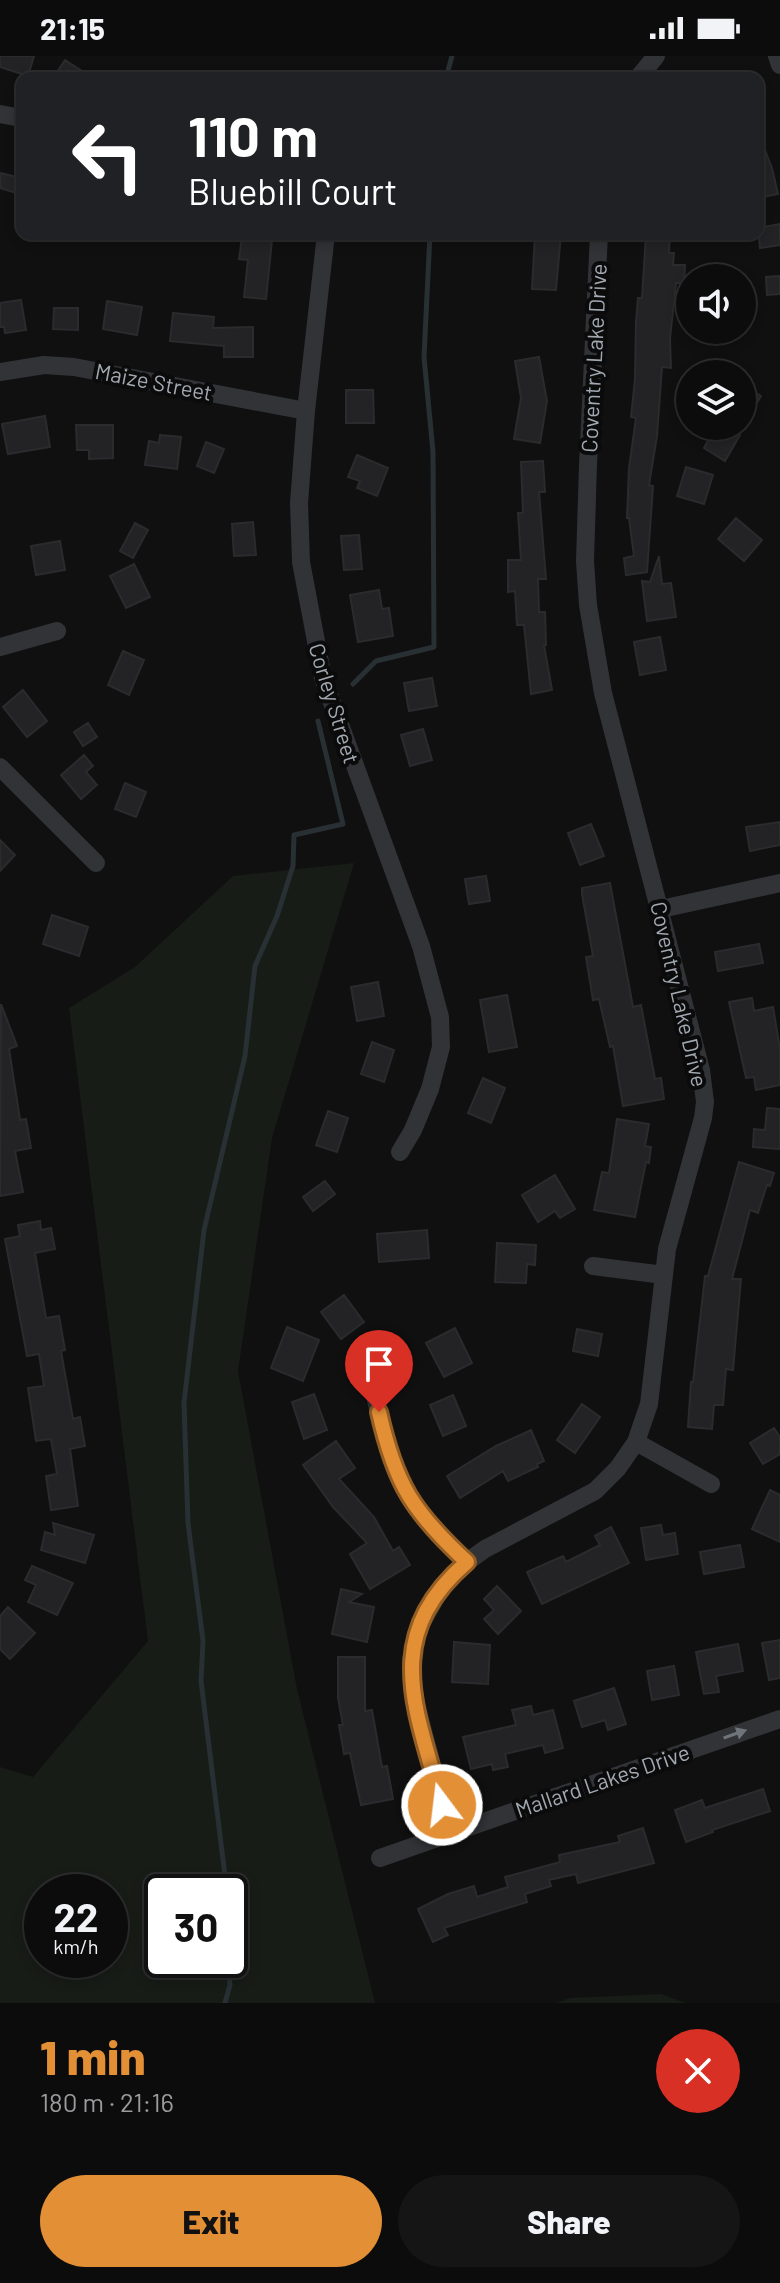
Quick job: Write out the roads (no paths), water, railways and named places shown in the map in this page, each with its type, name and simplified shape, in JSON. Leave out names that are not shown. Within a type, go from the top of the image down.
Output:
[{"type":"street","points":[[643,72],[656,56]]},
{"type":"street","points":[[777,56],[780,65]]},
{"type":"street","name":"Corley Street","points":[[325,240],[306,411],[298,532],[323,678],[421,946],[440,1017],[441,1047],[430,1089],[400,1152]]},
{"type":"street","name":"Coventry Lake Drive","points":[[450,1833],[413,1693],[411,1660],[418,1629],[434,1598],[467,1562],[485,1549],[595,1491],[618,1468],[636,1442],[649,1404],[667,1249],[705,1102],[701,1070],[661,909],[603,693],[588,605],[585,561],[599,240]]},
{"type":"street","name":"Maize Street","points":[[0,372],[44,365],[88,369],[306,411]]},
{"type":"street","points":[[0,647],[57,631]]},
{"type":"street","points":[[0,767],[96,863]]},
{"type":"street","points":[[661,909],[780,883]]},
{"type":"street","points":[[593,1266],[664,1275]]},
{"type":"street","points":[[374,1391],[388,1454],[400,1485],[428,1525],[467,1562]]},
{"type":"street","points":[[636,1442],[711,1484]]},
{"type":"street","name":"Mallard Lakes Drive","points":[[380,1858],[780,1719]]},
{"type":"waterway","points":[[448,72],[452,56]]},
{"type":"waterway","points":[[353,684],[376,661],[434,647],[433,452],[424,357],[430,240]]},
{"type":"waterway","points":[[225,1874],[201,1681],[203,1641],[188,1523],[184,1403],[204,1230],[245,1056],[255,966],[277,916],[293,866],[294,835],[343,824],[318,721]]},
{"type":"waterway","points":[[225,2003],[229,1978]]}]
